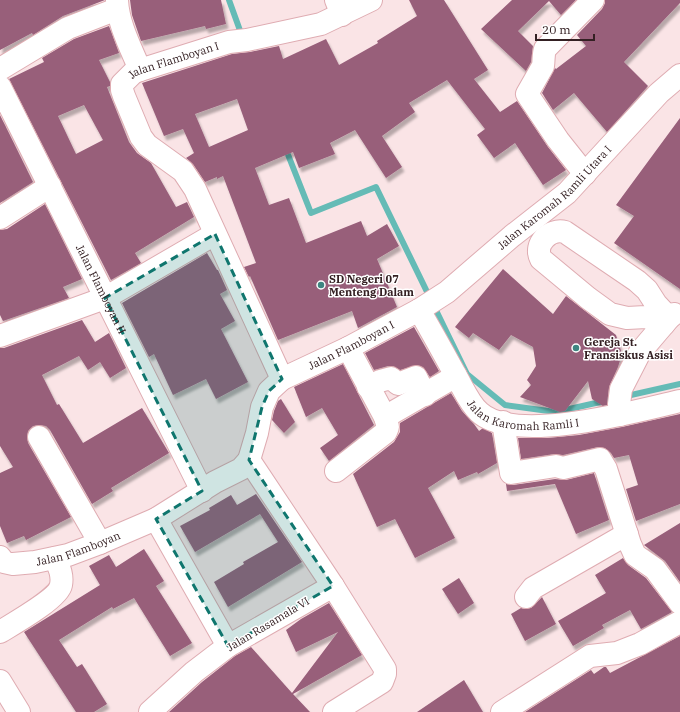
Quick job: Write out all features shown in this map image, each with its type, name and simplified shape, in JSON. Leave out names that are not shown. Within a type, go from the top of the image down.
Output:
[{"type":"street","name":"Jalan Flamboyan I","points":[[282,379],[195,189],[183,172],[147,145],[142,137],[122,90],[122,84],[133,73],[140,70],[238,41],[321,24],[339,7],[371,0]]},
{"type":"street","points":[[585,174],[558,140],[527,94],[543,66],[543,54],[545,49],[593,0]]},
{"type":"street","points":[[0,69],[68,28],[117,4],[125,35],[140,70]]},
{"type":"street","name":"Jalan Karomah Ramli Utara I","points":[[424,308],[448,292],[512,236],[567,193],[659,93],[680,75]]},
{"type":"street","name":"Jalan Flamboyan II","points":[[0,87],[202,491]]},
{"type":"street","points":[[0,218],[50,186]]},
{"type":"street","points":[[560,230],[565,232],[637,281],[647,290],[656,304],[671,317],[627,318],[610,314],[540,259],[538,252],[542,241],[548,234],[555,231],[560,230]]},
{"type":"street","points":[[0,336],[105,298],[215,234]]},
{"type":"street","name":"Jalan Flamboyan I","points":[[249,460],[257,434],[262,407],[269,391],[282,379],[348,348],[424,308]]},
{"type":"street","name":"Jalan Karomah Ramli I","points":[[424,308],[456,376],[478,411],[484,416],[493,420],[528,426],[562,425],[620,415],[672,403]]},
{"type":"street","points":[[620,415],[619,404],[621,389],[640,352],[671,317]]},
{"type":"street","points":[[336,471],[386,432],[388,427],[385,417],[348,348]]},
{"type":"street","points":[[385,417],[456,376]]},
{"type":"street","points":[[368,387],[386,379],[391,378],[398,384],[416,377],[425,395]]},
{"type":"street","points":[[502,422],[512,473],[556,466],[563,468],[600,459],[606,468],[630,544],[635,555],[655,569],[680,603]]},
{"type":"street","points":[[39,437],[100,544]]},
{"type":"street","points":[[228,646],[156,519],[240,469],[249,460],[333,586],[382,663],[385,674],[382,682],[334,712]]},
{"type":"street","name":"Jalan Flamboyan","points":[[0,557],[4,562],[13,564],[55,558],[100,544],[156,519]]},
{"type":"street","points":[[526,596],[532,588],[627,534]]},
{"type":"street","points":[[0,632],[49,600],[61,587],[61,574],[55,558]]},
{"type":"street","name":"Jalan Rasamala VI","points":[[150,712],[194,672],[228,646],[333,586]]},
{"type":"street","points":[[502,712],[590,656],[617,653],[640,644],[680,622]]},
{"type":"street","points":[[0,681],[19,712]]},
{"type":"highlighted area","points":[[215,234],[282,379],[269,391],[262,407],[249,460],[333,586],[228,646],[156,519],[202,491],[105,298]]},
{"type":"building","points":[[0,0],[105,0],[63,16],[33,35],[32,33],[0,50]]},
{"type":"building","points":[[130,0],[221,0],[226,24],[206,29],[205,26],[141,41],[132,15]]},
{"type":"building","points":[[409,0],[444,0],[488,70],[474,79],[500,112],[517,101],[548,147],[566,170],[543,185],[515,143],[494,158],[477,135],[485,129],[447,80],[409,103],[415,112],[382,136],[402,167],[386,178],[355,130],[330,143],[335,154],[299,168],[293,152],[255,168],[269,205],[289,198],[306,243],[361,221],[367,236],[387,224],[399,246],[377,259],[397,307],[358,328],[352,311],[278,340],[250,276],[249,277],[244,267],[256,263],[223,176],[205,182],[193,164],[186,158],[194,153],[183,129],[164,136],[142,83],[232,54],[279,46],[283,59],[326,39],[339,65],[378,43],[377,41],[417,16]],"holes":[[[237,99],[248,130],[209,147],[195,114]]]},
{"type":"building","points":[[512,0],[576,0],[561,15],[549,1],[518,31],[533,46],[531,62],[526,71],[481,29]]},
{"type":"building","points":[[605,0],[680,0],[680,3],[624,62],[648,86],[607,132],[574,93],[553,110],[542,93],[555,68],[556,69],[586,46],[577,35],[602,9]]},
{"type":"building","points":[[109,26],[119,53],[99,60],[110,82],[110,86],[107,87],[129,142],[137,153],[151,163],[176,207],[187,202],[194,217],[135,253],[141,263],[111,280],[9,79],[44,62],[42,58],[74,39]],"holes":[[[84,105],[103,140],[76,154],[58,116]]]},
{"type":"building","points":[[0,115],[33,182],[0,203]]},
{"type":"building","points":[[680,118],[680,289],[614,243],[634,216],[616,205]]},
{"type":"building","points":[[45,204],[82,279],[63,287],[69,298],[3,321],[0,315],[0,230],[7,229]]},
{"type":"building","points":[[207,253],[218,270],[227,290],[220,294],[235,321],[221,329],[248,382],[216,399],[206,379],[173,395],[154,354],[149,357],[122,303]]},
{"type":"building","name":"Gereja St. Fransiskus Asisi","points":[[503,269],[553,314],[566,296],[616,335],[622,354],[609,387],[607,405],[603,406],[592,399],[588,381],[565,411],[560,412],[520,397],[531,385],[527,380],[536,366],[533,347],[511,335],[499,350],[473,333],[469,338],[455,327]]},
{"type":"building","points":[[82,320],[95,342],[109,333],[126,368],[110,378],[100,362],[88,370],[79,356],[42,375],[57,405],[59,404],[83,443],[142,408],[169,453],[111,488],[113,491],[92,504],[50,430],[46,426],[33,426],[28,431],[28,443],[71,517],[26,540],[24,536],[7,543],[0,526],[0,473],[13,467],[0,446],[0,348],[4,348]]},
{"type":"building","points":[[414,327],[439,371],[430,377],[423,367],[417,365],[400,370],[393,366],[388,366],[374,370],[365,353]]},
{"type":"building","points":[[343,364],[374,425],[329,461],[320,448],[338,435],[322,408],[306,417],[294,387]]},
{"type":"building","points":[[451,393],[462,411],[479,431],[483,428],[492,433],[497,463],[478,474],[477,472],[458,480],[454,471],[428,488],[455,538],[415,558],[395,519],[377,527],[353,474],[394,442],[400,432],[400,423]]},
{"type":"building","points":[[281,399],[295,422],[284,433],[272,420],[278,401]]},
{"type":"building","points":[[680,414],[680,504],[636,521],[626,489],[638,485],[629,455],[614,458],[605,448],[598,447],[563,455],[554,454],[521,459],[518,438],[547,438],[579,435]]},
{"type":"building","points":[[594,473],[609,520],[576,534],[555,484],[507,491],[506,484],[513,485],[555,479],[566,480]]},
{"type":"building","points":[[256,494],[302,562],[228,607],[214,582],[244,564],[243,562],[278,542],[260,514],[195,552],[180,526],[210,510],[209,508],[231,495],[237,505]]},
{"type":"building","points":[[680,523],[680,582],[665,561],[644,545]]},
{"type":"building","points":[[144,549],[164,581],[156,586],[192,643],[170,656],[134,598],[113,609],[112,607],[59,640],[77,667],[82,664],[107,704],[94,712],[76,712],[24,632],[100,585],[89,566],[109,555],[116,567]]},
{"type":"building","points":[[623,558],[628,565],[646,578],[672,612],[641,629],[630,610],[602,625],[604,628],[573,646],[558,621],[606,593],[595,575]]},
{"type":"building","points":[[459,578],[474,603],[458,614],[442,589]]},
{"type":"building","points":[[542,597],[556,624],[525,641],[511,614],[521,608],[531,608]]},
{"type":"building","points":[[329,603],[362,655],[293,694],[310,712],[169,712],[202,682],[235,656],[251,647],[292,693],[338,632],[296,652],[286,630],[301,619]]},
{"type":"building","points":[[680,636],[680,712],[525,712],[591,670],[594,674],[606,667],[610,673]]},
{"type":"building","points":[[464,680],[483,712],[417,712]]},
{"type":"waterway","points":[[229,0],[242,36]]},
{"type":"waterway","points":[[285,147],[311,213],[376,187],[467,374],[505,405],[556,412],[680,384]]},
{"type":"place","name":"SD Negeri 07 Menteng Dalam","points":[[321,285]]},
{"type":"place","name":"Gereja St. Fransiskus Asisi","points":[[576,348]]}]
